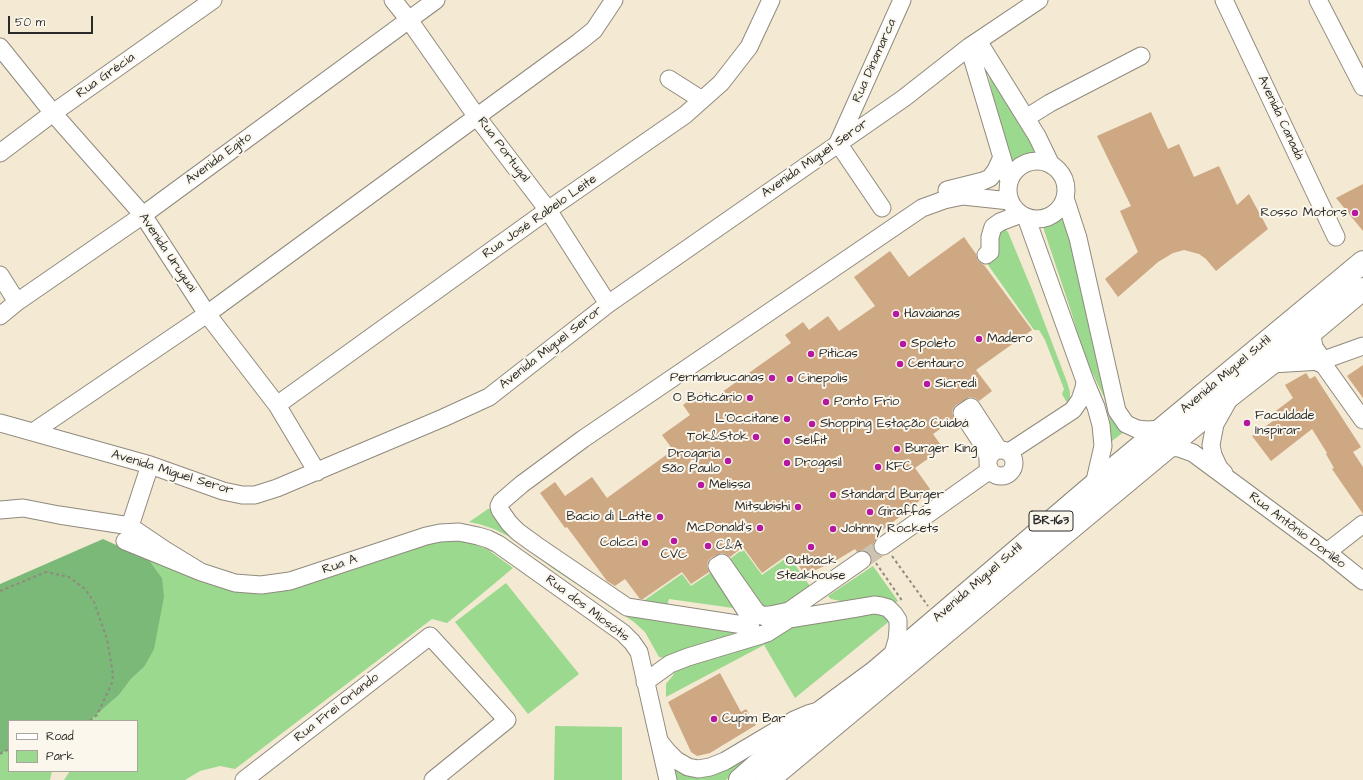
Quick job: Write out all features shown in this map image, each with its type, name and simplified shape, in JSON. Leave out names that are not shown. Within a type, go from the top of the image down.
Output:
[{"type":"highway","name":"Avenida Miguel Sutil","points":[[768,780],[1165,438],[1363,262]]},
{"type":"highway","name":"Avenida Miguel Sutil","points":[[740,780],[822,711],[875,672],[1094,485],[1232,394],[1272,364],[1363,289]]},
{"type":"highway","points":[[1309,334],[1312,350],[1321,361]]},
{"type":"street","name":"Rua Grécia","points":[[0,153],[53,113],[213,0]]},
{"type":"street","name":"Rua Portugal","points":[[393,0],[409,20],[477,117],[548,210],[608,304]]},
{"type":"street","name":"Avenida Egito","points":[[0,316],[143,215],[436,0]]},
{"type":"street","points":[[33,432],[207,314],[477,117],[594,30],[614,0]]},
{"type":"street","name":"Rua José Rabelo Leite","points":[[277,404],[548,210],[685,115],[721,83],[749,47],[771,0]]},
{"type":"street","name":"Rua Dinamarca","points":[[838,143],[902,0]]},
{"type":"street","name":"Avenida Miguel Seror","points":[[0,423],[150,465],[223,491],[242,495],[256,495],[317,472],[489,397],[608,304],[904,98],[974,44],[1038,0]]},
{"type":"street","name":"Avenida Canadá","points":[[1224,0],[1336,237]]},
{"type":"street","points":[[1318,0],[1358,64],[1363,87]]},
{"type":"street","points":[[974,44],[1026,118],[1037,136],[1051,165]]},
{"type":"street","points":[[974,44],[1009,181],[1008,194],[1019,210],[1096,407],[1101,425],[1103,446],[1094,485]]},
{"type":"street","name":"Avenida Uruguai","points":[[0,47],[53,113],[143,215],[207,314],[277,404],[317,472]]},
{"type":"street","points":[[1026,118],[1050,102],[1141,56]]},
{"type":"street","points":[[669,79],[702,100]]},
{"type":"street","points":[[838,143],[882,208]]},
{"type":"street","points":[[902,221],[912,207],[920,200],[953,188],[983,182],[990,178],[996,170],[1002,157]]},
{"type":"street","points":[[758,626],[627,607],[518,532],[509,523],[504,509],[499,506],[507,497],[583,439],[922,208],[944,200],[963,196],[1019,210],[1038,219],[1054,213],[1061,206],[1065,198],[1066,189],[1064,179],[1059,171],[1051,165],[1043,162],[1035,161],[1026,163],[1013,173],[1009,181]]},
{"type":"street","name":"Rua Antônio Dorilêo","points":[[1065,198],[1078,238],[1117,411],[1126,424],[1137,429],[1147,430],[1165,438],[1179,448],[1193,454],[1327,552],[1363,581]]},
{"type":"street","points":[[986,255],[990,252],[990,237],[993,227],[1019,210]]},
{"type":"street","points":[[0,275],[18,302]]},
{"type":"street","points":[[1272,364],[1321,361],[1363,346]]},
{"type":"street","points":[[1321,361],[1363,420]]},
{"type":"street","points":[[883,546],[997,458],[1073,410],[1083,393],[1085,381]]},
{"type":"street","name":"Rua Antônio Dorilêo","points":[[1231,481],[1219,468],[1213,455],[1211,445],[1215,424],[1232,394]]},
{"type":"street","points":[[126,532],[150,465]]},
{"type":"street","name":"Rua A","points":[[0,510],[23,508],[59,515],[80,523],[126,532],[201,572],[220,579],[242,584],[260,585],[290,581],[426,536],[440,533],[459,532],[478,536]]},
{"type":"street","points":[[1327,552],[1363,524]]},
{"type":"street","name":"Rua dos Miosótis","points":[[478,536],[498,544],[623,633],[639,652],[668,780]]},
{"type":"street","points":[[758,626],[770,615],[788,611],[810,596],[869,561]]},
{"type":"street","points":[[810,596],[829,612]]},
{"type":"street","points":[[790,619],[810,596]]},
{"type":"street","points":[[645,682],[670,664],[758,626],[874,605],[888,608],[898,620],[897,640],[892,657]]},
{"type":"street","name":"Rua Frei Orlando","points":[[244,780],[430,636],[507,720],[433,780]]},
{"type":"street","name":"Rua dos Miosótis","points":[[658,738],[667,752],[676,760],[688,767],[698,769],[710,767],[725,761],[794,720],[808,714],[822,711]]},
{"type":"path","points":[[895,559],[924,602]]},
{"type":"path","points":[[869,561],[902,601]]},
{"type":"path","points":[[0,591],[46,572],[69,577],[85,589],[94,602],[107,639],[113,674],[112,683],[97,715],[90,720]]},
{"type":"green space","points":[[991,71],[1036,152],[1034,156],[1012,166],[1007,160],[988,73]]},
{"type":"green space","points":[[1062,217],[1065,218],[1125,431],[1112,441],[1109,440],[1110,421],[1104,397],[1082,348],[1044,230],[1044,225]]},
{"type":"green space","points":[[1005,229],[1008,232],[1032,290],[1067,382],[1070,398],[1067,403],[1062,394],[1064,389],[1045,340],[1039,330],[1034,330],[986,262],[998,250],[999,231]]},
{"type":"green space","points":[[492,508],[513,532],[658,615],[657,621],[738,632],[749,630],[666,658],[659,657],[645,632],[634,622],[555,570],[510,537],[494,529],[469,522],[488,509]]},
{"type":"green space","points":[[103,539],[149,560],[162,578],[164,597],[154,649],[144,667],[131,679],[119,695],[90,720],[8,720],[8,750],[0,754],[0,584]]},
{"type":"green space","points":[[442,539],[462,540],[487,549],[513,568],[447,623],[432,619],[235,769],[220,766],[200,771],[185,780],[64,780],[69,772],[138,772],[138,720],[90,720],[119,695],[131,679],[144,667],[162,578],[149,560],[232,590]]},
{"type":"green space","points":[[743,549],[762,575],[789,556],[812,589],[795,600],[765,610],[726,562]]},
{"type":"green space","points":[[873,566],[898,601],[895,603],[890,600],[845,602],[831,599],[828,596]]},
{"type":"green space","points":[[716,569],[740,609],[669,599],[667,606],[642,602],[682,574],[691,586]]},
{"type":"green space","points":[[506,583],[579,674],[528,714],[455,622]]},
{"type":"green space","points":[[877,610],[892,619],[795,698],[764,645],[666,697],[666,684],[674,674],[673,672],[791,626]]},
{"type":"green space","points":[[555,726],[622,727],[622,780],[554,780]]},
{"type":"green space","points":[[780,732],[726,780],[674,780],[670,761],[682,770]]},
{"type":"green space","points":[[8,750],[8,772],[52,772],[50,780],[0,780],[0,754]]},
{"type":"building","points":[[1151,112],[1168,149],[1179,144],[1194,177],[1219,166],[1237,205],[1249,194],[1268,229],[1216,271],[1206,259],[1199,254],[1184,250],[1173,253],[1158,262],[1118,297],[1105,279],[1138,252],[1120,211],[1131,206],[1097,136]]},
{"type":"building","name":"Rosso Motors","points":[[1363,184],[1363,231],[1336,198]]},
{"type":"building","name":"Shopping Estação Cuiabá","points":[[964,237],[976,254],[978,261],[984,265],[1032,330],[976,370],[992,391],[979,401],[970,397],[956,405],[953,408],[952,413],[954,419],[933,434],[943,448],[915,468],[930,489],[915,505],[876,535],[877,538],[873,547],[878,555],[883,556],[871,564],[872,559],[870,554],[862,550],[857,552],[855,549],[835,561],[805,575],[790,553],[762,573],[743,547],[730,557],[722,553],[712,557],[708,561],[707,566],[709,572],[691,584],[682,572],[643,599],[640,599],[625,579],[615,586],[607,581],[567,527],[565,528],[540,493],[555,482],[565,496],[592,477],[607,498],[673,450],[662,435],[690,415],[683,405],[701,392],[708,402],[791,343],[785,335],[803,322],[809,330],[828,316],[839,331],[875,306],[854,277],[890,251],[909,277]]},
{"type":"building","points":[[1363,365],[1363,398],[1347,376]]},
{"type":"building","points":[[1306,373],[1310,379],[1315,376],[1361,447],[1353,452],[1363,467],[1363,514],[1332,469],[1334,468],[1326,454],[1327,453],[1312,429],[1271,461],[1252,436],[1273,421],[1269,416],[1293,398],[1285,385]]},
{"type":"building","name":"Cupim Bar","points":[[720,673],[741,712],[746,709],[756,725],[710,753],[697,756],[691,752],[668,702]]},
{"type":"tunnel","points":[[862,560],[883,546]]},
{"type":"place","name":"Rosso Motors","points":[[1355,213]]},
{"type":"place","name":"Havaianas","points":[[896,314]]},
{"type":"place","name":"Madero","points":[[979,339]]},
{"type":"place","name":"Spoleto","points":[[903,344]]},
{"type":"place","name":"Piticas","points":[[811,354]]},
{"type":"place","name":"Centauro","points":[[900,364]]},
{"type":"place","name":"Pernambucanas","points":[[772,378]]},
{"type":"place","name":"Cinepolis","points":[[790,379]]},
{"type":"place","name":"Sicredi","points":[[927,384]]},
{"type":"place","name":"O Boticário","points":[[750,398]]},
{"type":"place","name":"Ponto Frio","points":[[826,402]]},
{"type":"place","name":"L'Occitane","points":[[787,419]]},
{"type":"place","name":"Faculdade Inspirar","points":[[1247,423]]},
{"type":"place","name":"Shopping Estação Cuiabá","points":[[812,424]]},
{"type":"place","name":"Tok&Stok","points":[[756,437]]},
{"type":"place","name":"Selfit","points":[[787,441]]},
{"type":"place","name":"Burger King","points":[[897,449]]},
{"type":"place","name":"Drogaria São Paulo","points":[[728,461]]},
{"type":"place","name":"Drogasil","points":[[787,463]]},
{"type":"place","name":"KFC","points":[[878,467]]},
{"type":"place","name":"Melissa","points":[[701,485]]},
{"type":"place","name":"Standard Burger","points":[[833,495]]},
{"type":"place","name":"Mitsubishi","points":[[798,507]]},
{"type":"place","name":"Giraffas","points":[[870,512]]},
{"type":"place","name":"Bacio di Latte","points":[[660,517]]},
{"type":"place","name":"McDonald's","points":[[760,528]]},
{"type":"place","name":"Johnny Rockets","points":[[833,529]]},
{"type":"place","name":"CVC","points":[[674,541]]},
{"type":"place","name":"Colcci","points":[[645,543]]},
{"type":"place","name":"C&A","points":[[708,546]]},
{"type":"place","name":"Outback Steakhouse","points":[[811,547]]},
{"type":"place","name":"Cupim Bar","points":[[714,719]]}]
